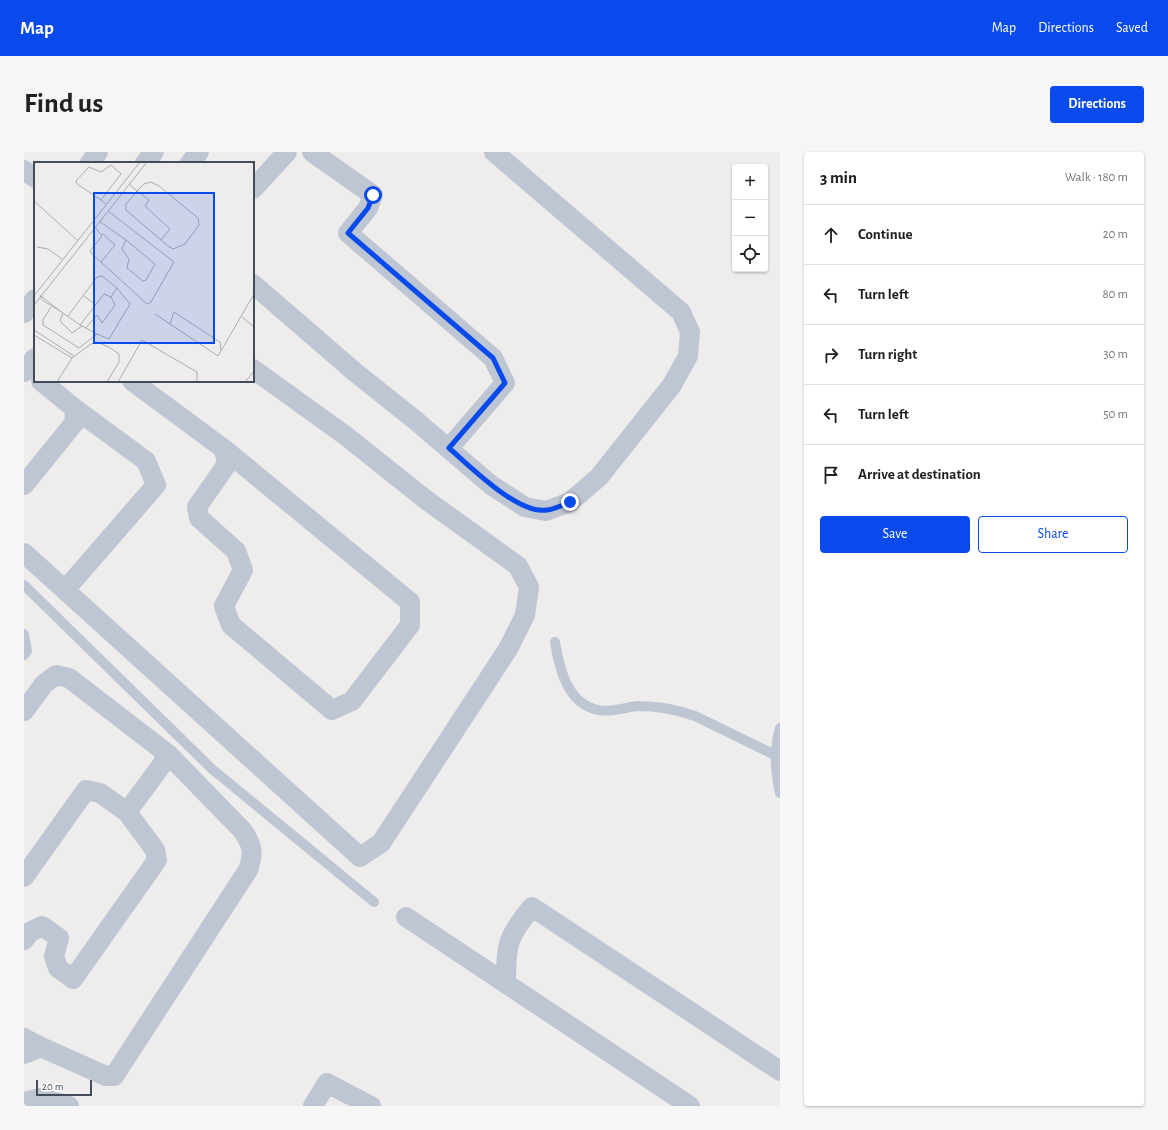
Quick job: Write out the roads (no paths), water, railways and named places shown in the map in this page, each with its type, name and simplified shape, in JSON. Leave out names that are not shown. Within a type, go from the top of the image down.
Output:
[{"type":"street","points":[[91,162],[98,152]]},
{"type":"street","points":[[146,162],[154,152]]},
{"type":"street","points":[[191,162],[199,152]]},
{"type":"street","points":[[254,188],[287,152]]},
{"type":"street","points":[[312,152],[373,195],[368,208],[348,233],[493,358],[505,383],[449,448]]},
{"type":"street","points":[[254,285],[356,373],[449,448],[492,486],[525,506],[546,510],[570,502],[599,477],[672,385],[688,356],[690,332],[680,312],[494,152]]},
{"type":"street","points":[[24,170],[34,177]]},
{"type":"street","points":[[24,313],[34,300]]},
{"type":"street","points":[[24,553],[360,857],[381,843],[508,649],[525,614],[529,587],[518,566],[425,499],[346,436],[254,369]]},
{"type":"street","points":[[44,382],[74,408],[146,461],[156,484],[65,590]]},
{"type":"street","points":[[133,382],[224,449],[410,602],[410,625],[352,701],[332,710],[231,625],[224,606],[243,570],[236,551],[199,518],[196,507],[227,464],[224,449]]},
{"type":"street","points":[[24,485],[75,422],[74,408]]},
{"type":"street","points":[[24,711],[44,684],[56,675],[69,678],[169,755],[242,830],[251,842],[252,859],[248,870],[114,1076],[106,1076],[30,1046]]},
{"type":"street","points":[[127,812],[169,755]]},
{"type":"street","points":[[24,940],[30,932],[42,926],[59,938],[54,956],[58,968],[73,979],[157,860],[154,850],[127,812],[100,793],[86,790],[28,864]]},
{"type":"street","points":[[506,983],[506,948],[517,925],[532,907],[780,1071]]},
{"type":"street","points":[[406,917],[690,1106]]},
{"type":"street","points":[[313,1106],[327,1083],[371,1106]]},
{"type":"street","points":[[24,1102],[40,1098],[69,1106]]},
{"type":"lane","points":[[24,585],[212,769],[374,902]]},
{"type":"lane","points":[[24,634],[27,651],[24,655]]},
{"type":"lane","points":[[555,642],[559,667],[564,680],[573,694],[585,704],[598,710],[613,710],[638,706],[681,711],[695,716],[777,756]]},
{"type":"lane","points":[[780,728],[777,756],[777,781],[780,792]]}]
